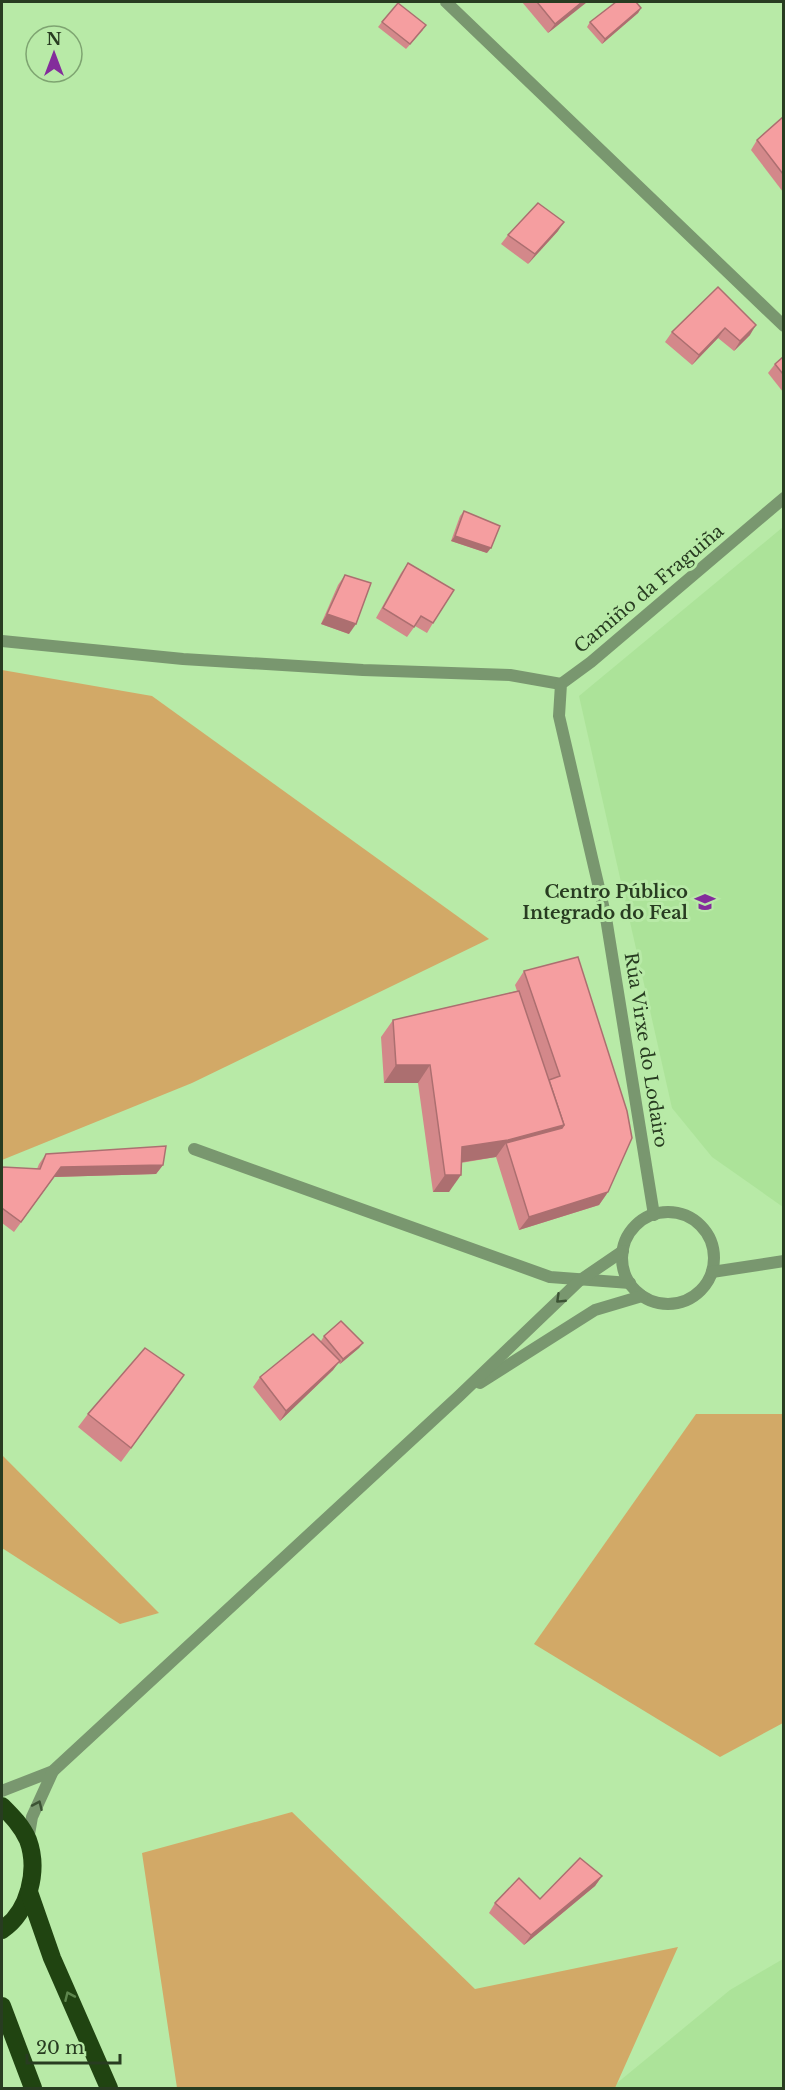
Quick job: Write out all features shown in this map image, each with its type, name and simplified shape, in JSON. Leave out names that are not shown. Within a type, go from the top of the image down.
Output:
[{"type":"highway","points":[[2,1806],[17,1821],[28,1840],[33,1866],[29,1892],[20,1911],[2,1930]]},
{"type":"highway","points":[[29,1892],[47,1947],[109,2088]]},
{"type":"highway","points":[[2,2006],[33,2088]]},
{"type":"street","points":[[446,2],[783,326]]},
{"type":"street","name":"Camiño da Fraguiña","points":[[561,684],[609,647],[783,498]]},
{"type":"street","points":[[2,641],[195,660],[363,670],[510,675],[561,684]]},
{"type":"street","name":"Rúa Virxe do Lodairo","points":[[561,684],[559,716],[606,918],[654,1215]]},
{"type":"street","points":[[194,1149],[550,1277],[579,1281],[630,1283]]},
{"type":"street","points":[[668,1212],[682,1214],[705,1231],[713,1251],[712,1272],[699,1293],[677,1303],[659,1303],[642,1296],[630,1283],[625,1273],[623,1251],[633,1228],[654,1215],[668,1212]]},
{"type":"street","points":[[2,1791],[53,1771],[459,1396],[579,1281],[623,1251]]},
{"type":"street","points":[[712,1272],[783,1261]]},
{"type":"street","points":[[459,1396],[595,1310],[642,1296]]},
{"type":"street","points":[[28,1840],[32,1817],[53,1771]]},
{"type":"shaded area","name":"Centro Público Integrado do Feal","points":[[783,527],[783,1207],[712,1157],[672,1108],[579,696]]},
{"type":"shaded area","points":[[2,670],[152,696],[489,939],[192,1083],[2,1160]]},
{"type":"shaded area","points":[[696,1414],[783,1414],[783,1723],[720,1757],[534,1644]]},
{"type":"shaded area","points":[[2,1455],[159,1613],[120,1624],[2,1548]]},
{"type":"shaded area","points":[[292,1812],[475,1989],[678,1947],[615,2088],[177,2088],[142,1853]]},
{"type":"shaded area","points":[[783,1959],[783,2088],[611,2088],[730,1990]]},
{"type":"building","points":[[537,2],[582,2],[555,24]]},
{"type":"building","points":[[616,2],[636,2],[641,8],[605,39],[590,22]]},
{"type":"building","points":[[398,3],[426,25],[410,44],[382,22]]},
{"type":"building","points":[[783,117],[783,174],[757,140]]},
{"type":"building","points":[[538,203],[564,222],[535,254],[508,235]]},
{"type":"building","points":[[718,287],[756,325],[740,341],[725,328],[699,355],[672,332]]},
{"type":"building","points":[[783,357],[783,374],[775,364]]},
{"type":"building","points":[[464,511],[500,526],[491,548],[455,536]]},
{"type":"building","points":[[408,563],[454,590],[433,623],[421,616],[414,627],[383,608]]},
{"type":"building","points":[[345,575],[371,583],[356,624],[327,614]]},
{"type":"building","points":[[578,957],[627,1111],[632,1138],[608,1192],[529,1217],[506,1143],[562,1128],[564,1125],[549,1080],[560,1076],[524,971]]},
{"type":"building","points":[[519,991],[564,1125],[508,1140],[462,1147],[461,1175],[445,1175],[430,1065],[396,1065],[393,1020]]},
{"type":"building","points":[[166,1146],[163,1165],[61,1167],[21,1222],[2,1208],[3,1167],[40,1169],[46,1154]]},
{"type":"building","points":[[341,1321],[363,1343],[343,1359],[324,1336]]},
{"type":"building","points":[[313,1334],[340,1361],[286,1411],[260,1377]]},
{"type":"building","points":[[145,1348],[184,1375],[131,1448],[88,1414]]},
{"type":"building","points":[[580,1858],[602,1876],[531,1935],[495,1903],[519,1878],[540,1899]]},
{"type":"place","name":"Centro Público Integrado do Feal","points":[[705,902]]}]
